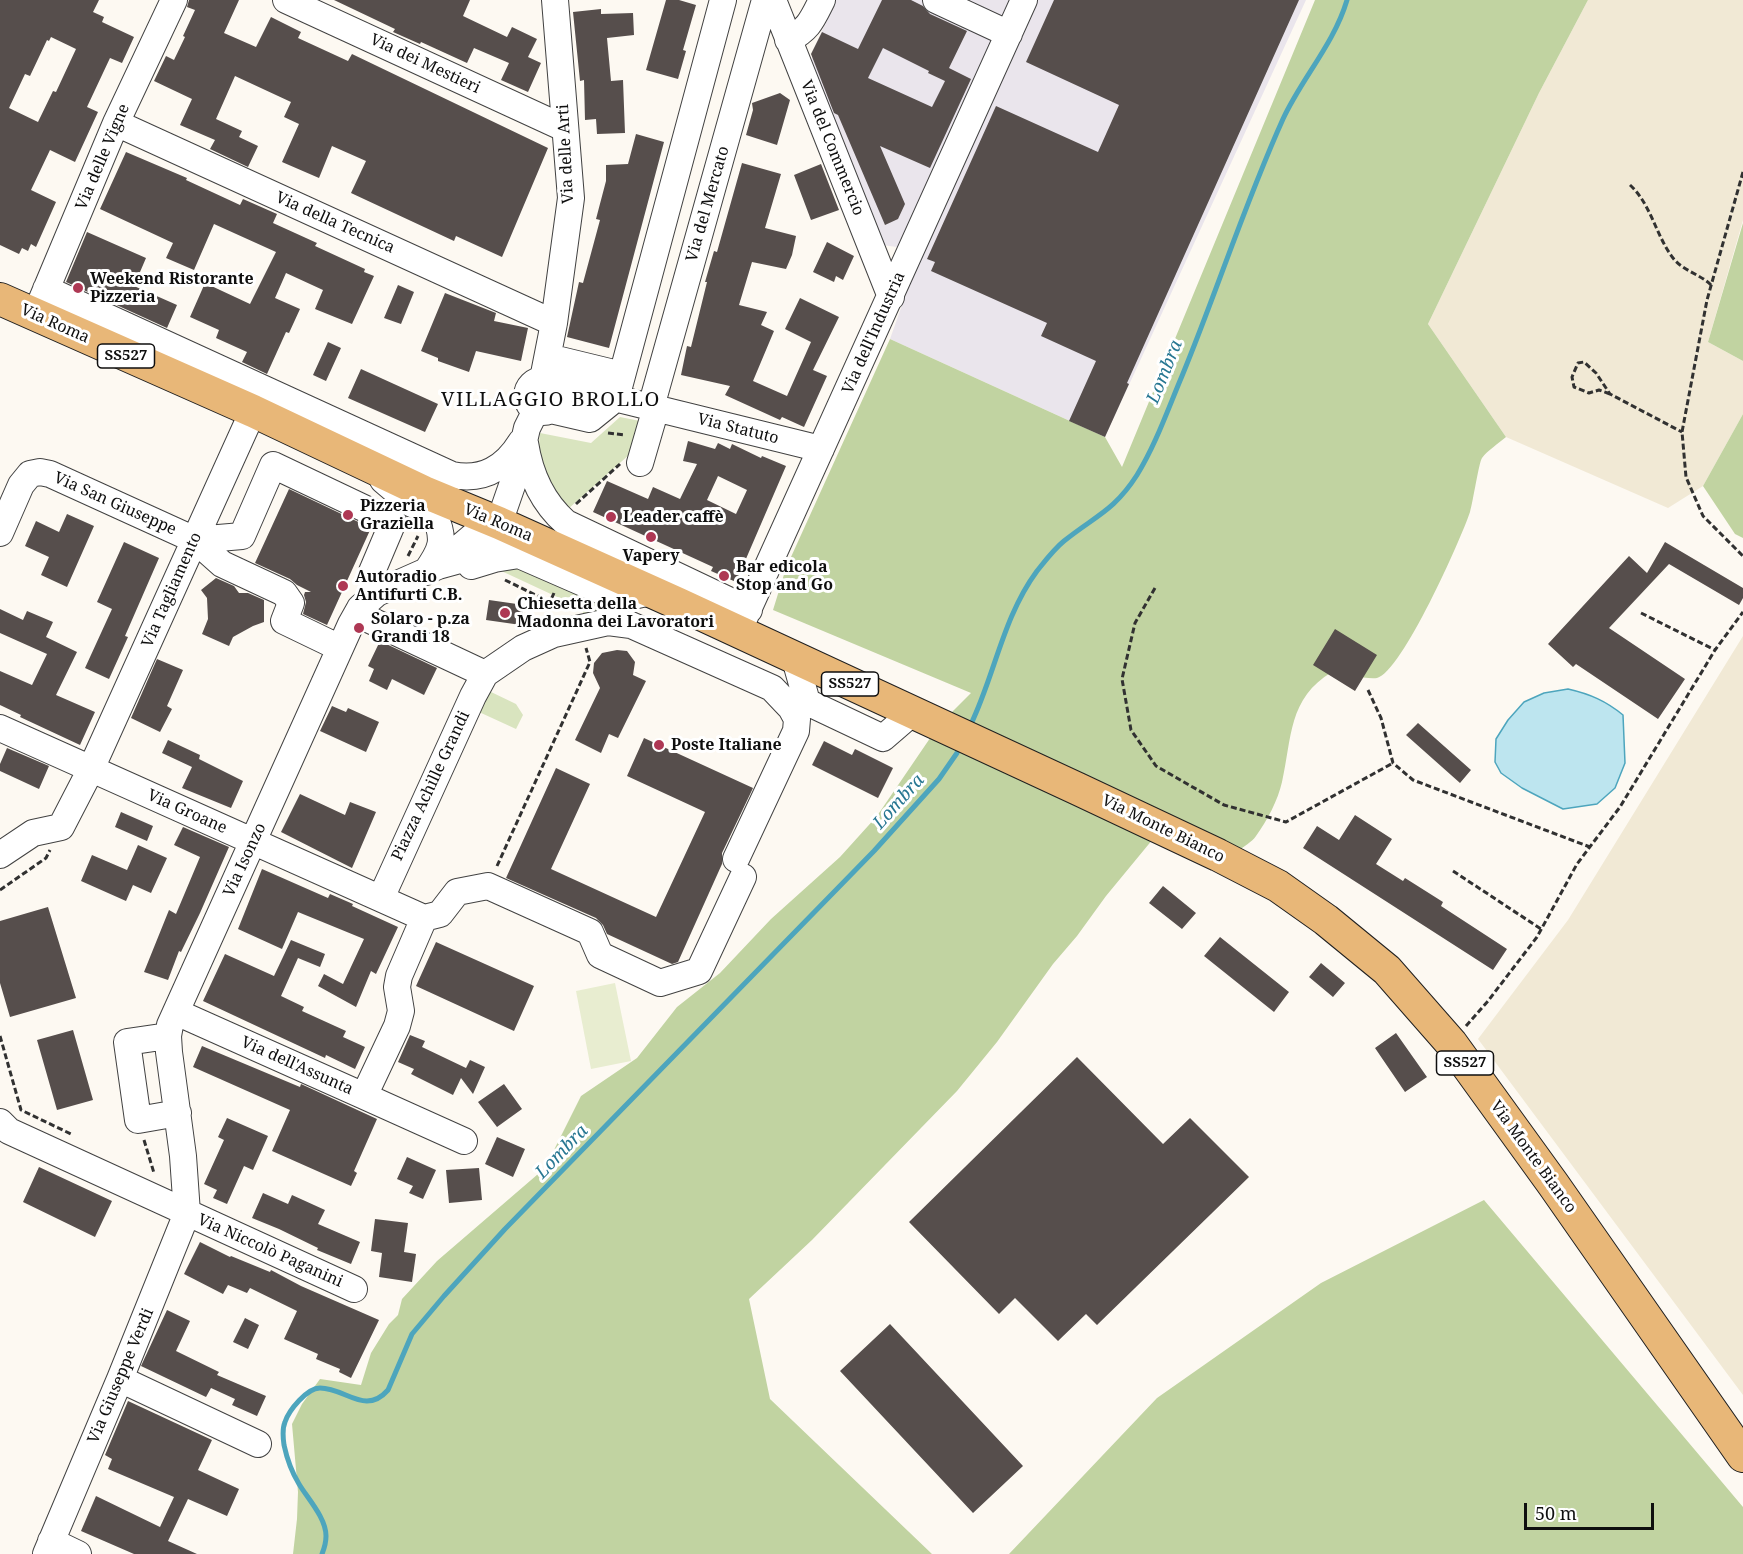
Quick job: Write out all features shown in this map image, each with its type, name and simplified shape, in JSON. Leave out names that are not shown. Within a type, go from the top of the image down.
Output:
[{"type":"main road","name":"Via Roma","points":[[0,299],[41,302],[253,411],[424,492],[499,523],[650,592],[743,621],[795,659],[963,735]]},
{"type":"main road","name":"Via Monte Bianco","points":[[963,735],[1218,855],[1278,886],[1326,920],[1387,969],[1450,1043],[1553,1184],[1743,1456]]},
{"type":"street","name":"Via delle Vigne","points":[[41,302],[116,123],[174,0]]},
{"type":"street","name":"Via dei Mestieri","points":[[286,0],[564,128]]},
{"type":"street","name":"Via delle Arti","points":[[548,373],[571,198],[555,0]]},
{"type":"street","points":[[548,373],[533,382],[527,391],[528,402],[543,410],[590,419],[619,387],[723,0]]},
{"type":"street","name":"Via del Mercato","points":[[653,408],[765,0]]},
{"type":"street","name":"Via del Commercio","points":[[773,0],[891,297]]},
{"type":"street","points":[[788,40],[802,33],[811,23],[822,0]]},
{"type":"street","points":[[936,0],[1009,34]]},
{"type":"street","name":"Via dell'Industria","points":[[743,621],[1024,0]]},
{"type":"street","name":"Via della Tecnica","points":[[116,123],[554,322]]},
{"type":"street","points":[[41,302],[452,476],[465,478],[493,472],[511,457],[525,437]]},
{"type":"street","name":"Via Statuto","points":[[548,373],[619,387],[653,408],[821,449]]},
{"type":"street","points":[[633,461],[653,408]]},
{"type":"street","points":[[369,601],[437,568],[487,551],[496,540],[499,523],[517,471],[526,428],[543,410]]},
{"type":"street","name":"Via Tagliamento","points":[[61,827],[91,769],[253,411]]},
{"type":"street","name":"Via Roma","points":[[525,437],[528,459],[547,504],[561,519],[743,621]]},
{"type":"street","points":[[365,464],[410,503],[434,513],[441,530],[437,568]]},
{"type":"street","points":[[195,540],[242,536],[273,465],[393,522],[370,574],[370,620],[485,674]]},
{"type":"street","name":"Via San Giuseppe","points":[[0,533],[21,485],[30,474],[40,472],[50,474],[195,540]]},
{"type":"street","points":[[195,540],[222,564],[284,593],[291,603],[284,621],[340,648]]},
{"type":"street","points":[[437,568],[467,567],[519,555],[620,599],[650,592]]},
{"type":"street","name":"Via Isonzo","points":[[186,1204],[168,1036],[170,1025],[340,648],[369,601]]},
{"type":"street","name":"Piazza Achille Grandi","points":[[381,898],[485,674],[523,648],[554,634],[608,622],[631,625],[772,688],[797,719],[796,731],[699,971],[660,983],[600,955],[590,932],[488,886]]},
{"type":"street","name":"Via Groane","points":[[0,728],[381,898]]},
{"type":"street","points":[[0,855],[33,833],[61,827]]},
{"type":"street","points":[[381,898],[424,918],[440,914],[457,892],[488,886]]},
{"type":"street","name":"Via dell'Assunta","points":[[176,1012],[364,1096],[397,1026],[401,1011],[396,987],[424,918]]},
{"type":"street","points":[[168,1036],[127,1042],[138,1120],[178,1113]]},
{"type":"street","points":[[364,1096],[464,1141]]},
{"type":"street","name":"Via Niccolò Paganini","points":[[0,1122],[9,1131],[186,1204],[354,1289]]},
{"type":"street","name":"Via Giuseppe Verdi","points":[[49,1548],[120,1379],[186,1204]]},
{"type":"street","points":[[120,1379],[258,1444]]},
{"type":"street","points":[[49,1548],[78,1554]]},
{"type":"path","points":[[1743,172],[1711,285],[1682,432],[1686,477],[1703,516],[1743,556]]},
{"type":"path","points":[[1630,185],[1644,202],[1659,236],[1674,260],[1688,271],[1702,276],[1711,285]]},
{"type":"path","points":[[1610,394],[1596,373],[1584,362],[1578,363],[1572,377],[1574,387],[1589,393],[1599,390],[1610,394],[1635,405],[1682,432]]},
{"type":"path","points":[[600,432],[627,436]]},
{"type":"path","points":[[576,504],[633,461]]},
{"type":"path","points":[[1155,588],[1135,622],[1122,679],[1131,730],[1156,766],[1224,805],[1286,822],[1393,763]]},
{"type":"path","points":[[488,886],[590,662],[576,614],[550,602]]},
{"type":"path","points":[[1450,1043],[1488,1001],[1541,929],[1577,864],[1620,807],[1715,650],[1743,612]]},
{"type":"path","points":[[1641,613],[1715,650]]},
{"type":"path","points":[[1368,690],[1381,718],[1393,763],[1413,780],[1590,847]]},
{"type":"path","points":[[0,890],[46,858],[61,827]]},
{"type":"path","points":[[1453,871],[1541,929]]},
{"type":"path","points":[[0,1036],[21,1110],[72,1134]]},
{"type":"path","points":[[138,1120],[154,1173],[144,1168]]},
{"type":"shaded area","points":[[836,0],[1306,0],[1105,437],[890,339],[919,257],[897,247],[882,245],[810,64]]},
{"type":"shaded area","points":[[1588,0],[1743,0],[1743,220],[1708,342],[1743,361],[1743,414],[1703,486],[1668,508],[1506,437],[1428,324],[1539,93]]},
{"type":"shaded area","points":[[1743,636],[1743,1395],[1478,1039],[1568,920]]},
{"type":"green space","points":[[1315,0],[1588,0],[1539,93],[1428,324],[1506,437],[1482,458],[1470,512],[1455,548],[1430,603],[1401,653],[1388,670],[1377,678],[1332,672],[1307,694],[1294,720],[1278,796],[1254,838],[1238,851],[1153,839],[1053,964],[997,1042],[957,1091],[812,1240],[749,1299],[770,1399],[932,1554],[293,1554],[298,1492],[292,1424],[302,1404],[320,1379],[361,1385],[371,1353],[389,1324],[398,1315],[402,1299],[437,1261],[545,1168],[581,1096],[637,1058],[677,1007],[720,973],[771,919],[840,857],[877,816],[939,725],[971,693],[773,610],[786,568],[890,339],[1105,437],[1122,467]]},
{"type":"green space","points":[[1743,223],[1743,361],[1708,342]]},
{"type":"green space","points":[[1743,414],[1743,538],[1735,534],[1703,486]]},
{"type":"green space","points":[[620,417],[645,422],[639,446],[568,509],[544,475],[539,446],[540,433],[591,443]]},
{"type":"green space","points":[[516,564],[623,608],[583,616],[583,609],[495,568]]},
{"type":"green space","points":[[489,691],[516,704],[523,715],[516,729],[479,712]]},
{"type":"green space","points":[[615,983],[631,1061],[591,1069],[576,991]]},
{"type":"green space","points":[[1484,1200],[1743,1507],[1743,1554],[1009,1554],[1157,1398],[1321,1283]]},
{"type":"water","points":[[1568,689],[1597,699],[1623,715],[1625,763],[1615,788],[1597,804],[1563,809],[1522,788],[1501,773],[1495,762],[1496,739],[1508,720],[1524,702],[1544,693]]},
{"type":"building","points":[[0,0],[99,0],[93,12],[104,17],[102,22],[134,37],[122,63],[110,58],[87,107],[98,112],[75,162],[50,150],[31,190],[56,202],[36,247],[31,244],[28,251],[22,248],[19,254],[0,245]],"holes":[[[51,37],[76,49],[56,92],[53,91],[38,122],[9,108],[25,74],[30,76],[47,40],[49,41]]]},
{"type":"building","points":[[189,0],[239,0],[224,33],[256,47],[271,17],[301,32],[298,38],[348,61],[352,54],[548,148],[502,257],[456,236],[454,241],[351,193],[366,161],[332,146],[319,178],[282,162],[299,124],[284,117],[291,102],[235,76],[216,119],[242,131],[239,137],[258,146],[248,167],[210,149],[215,140],[180,125],[192,99],[154,81],[166,56],[174,60],[185,37],[183,36],[195,10],[187,7]]},
{"type":"building","points":[[334,0],[470,0],[463,16],[507,37],[512,27],[537,39],[528,57],[541,63],[528,92],[501,80],[509,63],[474,48],[467,63],[393,32],[395,29]]},
{"type":"building","points":[[666,0],[679,0],[696,5],[683,50],[686,51],[678,79],[646,70]]},
{"type":"building","points":[[882,0],[911,0],[923,6],[930,14],[967,31],[949,68],[971,79],[930,168],[880,146],[905,204],[898,219],[885,225],[838,115],[834,113],[811,54],[822,32],[858,49]],"holes":[[[883,48],[929,71],[928,73],[945,81],[932,107],[868,78]]]},
{"type":"building","points":[[1054,0],[1299,0],[1127,383],[1129,384],[1105,437],[1069,421],[1096,361],[1041,336],[1047,323],[931,271],[935,262],[927,259],[996,106],[1098,152],[1119,105],[1026,62]]},
{"type":"building","points":[[601,9],[601,14],[633,13],[634,35],[607,38],[611,81],[623,80],[625,133],[597,134],[596,119],[585,120],[584,80],[580,81],[573,12]]},
{"type":"building","points":[[780,93],[790,100],[777,145],[746,135],[753,110],[752,103]]},
{"type":"building","points":[[636,134],[664,142],[609,348],[567,337],[579,282],[583,283],[600,220],[596,219],[606,181],[606,165],[628,164]]},
{"type":"building","points":[[126,152],[187,178],[186,180],[240,205],[243,199],[277,214],[273,223],[365,269],[364,272],[374,276],[352,324],[315,309],[323,290],[286,273],[275,298],[300,309],[289,333],[286,332],[267,374],[242,362],[247,352],[216,338],[219,330],[190,317],[205,283],[250,304],[276,252],[214,224],[194,270],[166,258],[173,243],[100,209]]},
{"type":"building","points":[[742,163],[781,174],[765,228],[796,236],[786,269],[752,262],[739,305],[767,312],[761,325],[774,331],[753,381],[787,396],[811,342],[785,329],[800,298],[839,317],[813,370],[827,376],[804,427],[782,417],[780,420],[725,395],[730,386],[681,375],[687,346],[691,347],[707,282],[705,282],[714,251],[717,252]]},
{"type":"building","points":[[821,164],[839,210],[811,220],[794,175]]},
{"type":"building","points":[[87,232],[146,258],[134,286],[177,305],[167,328],[66,282]]},
{"type":"building","points":[[827,242],[854,256],[843,280],[836,276],[834,282],[813,272]]},
{"type":"building","points":[[398,285],[414,292],[401,324],[384,318]]},
{"type":"building","points":[[445,293],[496,313],[494,321],[528,328],[521,361],[476,351],[469,372],[438,361],[438,358],[421,351]]},
{"type":"building","points":[[328,342],[341,348],[326,381],[313,375]]},
{"type":"building","points":[[361,369],[438,404],[425,432],[348,398]]},
{"type":"building","points":[[688,441],[715,449],[718,443],[730,449],[732,444],[761,458],[762,456],[786,466],[736,582],[711,571],[713,567],[593,512],[607,481],[648,499],[653,487],[680,499],[697,464],[683,461]],"holes":[[[718,476],[747,490],[736,514],[707,500]]]},
{"type":"building","points":[[289,489],[371,528],[327,625],[303,614],[306,602],[305,592],[311,592],[290,579],[255,563]]},
{"type":"building","points":[[67,514],[94,526],[67,587],[41,575],[49,557],[25,546],[36,521],[59,532]]},
{"type":"building","points":[[124,542],[159,558],[109,679],[85,668],[112,609],[97,602]]},
{"type":"building","points":[[1665,542],[1743,588],[1743,598],[1739,605],[1669,564],[1609,628],[1685,679],[1658,719],[1576,664],[1573,667],[1548,644],[1629,556],[1647,573]]},
{"type":"building","points":[[216,578],[234,586],[239,593],[248,593],[264,600],[264,622],[233,637],[229,646],[202,634],[208,619],[207,598],[201,590]]},
{"type":"building","name":"Chiesetta della Madonna dei Lavoratori","points":[[489,600],[524,605],[521,625],[486,620]]},
{"type":"building","points":[[0,609],[23,620],[27,611],[53,622],[46,637],[77,652],[56,695],[95,712],[80,745],[0,705],[0,671],[32,685],[47,654],[0,633]]},
{"type":"building","points":[[1335,629],[1377,655],[1355,691],[1313,665]]},
{"type":"building","points":[[380,641],[437,668],[424,695],[392,679],[387,690],[369,681],[374,669],[368,666]]},
{"type":"building","points":[[627,651],[635,662],[633,675],[646,681],[618,738],[609,734],[601,753],[575,740],[600,688],[593,673],[594,663],[602,653]]},
{"type":"building","points":[[157,659],[183,670],[167,706],[172,709],[160,732],[131,718]]},
{"type":"building","points":[[332,706],[346,712],[348,708],[379,722],[366,752],[320,731]]},
{"type":"building","points":[[1418,723],[1471,770],[1460,783],[1406,735]]},
{"type":"building","points":[[644,738],[753,788],[722,853],[722,864],[678,962],[672,964],[607,934],[603,925],[596,918],[506,878],[556,768],[590,784],[551,869],[656,917],[705,812],[627,776]]},
{"type":"building","points":[[168,740],[200,755],[199,759],[243,781],[231,808],[182,788],[192,767],[162,753]]},
{"type":"building","points":[[824,741],[852,755],[855,749],[893,768],[878,798],[812,765]]},
{"type":"building","points":[[7,748],[49,766],[39,789],[0,771],[0,764]]},
{"type":"building","points":[[300,794],[345,815],[350,802],[376,812],[352,868],[281,832]]},
{"type":"building","points":[[121,812],[153,826],[147,841],[115,827]]},
{"type":"building","points":[[1355,815],[1392,839],[1376,864],[1403,881],[1405,878],[1443,902],[1441,906],[1507,949],[1493,970],[1303,848],[1317,826],[1339,840]]},
{"type":"building","points":[[183,827],[229,847],[200,913],[181,952],[179,951],[168,980],[144,972],[169,910],[176,914],[200,857],[174,845]]},
{"type":"building","points":[[138,845],[167,858],[151,893],[133,885],[126,901],[81,881],[92,855],[127,870]]},
{"type":"building","points":[[262,869],[328,898],[330,894],[398,927],[376,974],[371,971],[356,1007],[318,986],[324,974],[343,984],[364,939],[298,912],[282,949],[238,929]]},
{"type":"building","points":[[1163,886],[1196,913],[1182,929],[1149,903]]},
{"type":"building","points":[[48,907],[76,998],[10,1017],[0,983],[0,921]]},
{"type":"building","points":[[1220,937],[1289,992],[1274,1012],[1204,956]]},
{"type":"building","points":[[291,940],[325,954],[320,967],[298,958],[281,996],[304,1007],[302,1011],[346,1031],[343,1037],[365,1047],[355,1069],[326,1055],[325,1058],[203,1001],[225,954],[274,976]]},
{"type":"building","points":[[436,942],[534,986],[514,1031],[416,986]]},
{"type":"building","points":[[1321,963],[1345,983],[1333,997],[1309,977]]},
{"type":"building","points":[[73,1030],[93,1100],[57,1110],[37,1040]]},
{"type":"building","points":[[1396,1033],[1427,1077],[1405,1092],[1375,1048]]},
{"type":"building","points":[[410,1035],[425,1041],[422,1047],[466,1068],[470,1060],[485,1067],[473,1094],[461,1078],[453,1095],[411,1074],[414,1069],[398,1062]]},
{"type":"building","points":[[202,1046],[300,1087],[301,1084],[377,1119],[354,1171],[357,1173],[351,1186],[272,1151],[290,1110],[193,1067]]},
{"type":"building","points":[[1077,1057],[1163,1144],[1190,1118],[1249,1177],[1097,1325],[1086,1314],[1058,1341],[1015,1298],[999,1314],[909,1222]]},
{"type":"building","points":[[504,1084],[522,1109],[497,1127],[478,1102]]},
{"type":"building","points":[[227,1118],[268,1136],[253,1170],[244,1166],[227,1204],[213,1198],[217,1190],[204,1184],[224,1140],[218,1137]]},
{"type":"building","points":[[497,1137],[525,1149],[513,1177],[485,1164]]},
{"type":"building","points":[[407,1157],[436,1170],[423,1199],[409,1193],[413,1186],[397,1179]]},
{"type":"building","points":[[39,1167],[112,1201],[95,1237],[23,1202]]},
{"type":"building","points":[[479,1168],[482,1200],[449,1203],[446,1170]]},
{"type":"building","points":[[263,1193],[288,1204],[292,1195],[325,1210],[318,1224],[360,1242],[351,1264],[252,1218]]},
{"type":"building","points":[[375,1219],[408,1223],[404,1252],[416,1254],[412,1282],[379,1277],[382,1253],[371,1251]]},
{"type":"building","points":[[200,1242],[230,1257],[270,1272],[271,1270],[301,1286],[379,1320],[351,1378],[339,1372],[340,1369],[316,1359],[318,1354],[284,1339],[297,1311],[250,1288],[247,1293],[228,1285],[223,1294],[184,1274]]},
{"type":"building","points":[[167,1310],[190,1321],[176,1351],[219,1372],[217,1375],[266,1396],[257,1416],[232,1405],[235,1399],[211,1388],[206,1397],[141,1366]]},
{"type":"building","points":[[245,1318],[259,1325],[248,1349],[233,1342]]},
{"type":"building","points":[[890,1324],[1023,1466],[973,1513],[840,1371]]},
{"type":"building","points":[[128,1401],[212,1440],[198,1470],[239,1489],[227,1516],[188,1499],[168,1541],[197,1554],[134,1554],[81,1531],[96,1496],[160,1527],[174,1497],[108,1469],[112,1459],[105,1455]]},
{"type":"waterway","name":"Lombra","points":[[971,724],[1008,626],[1025,589],[1060,544],[1104,512],[1120,497],[1144,463],[1182,376],[1283,119],[1326,46],[1347,0]]},
{"type":"waterway","name":"Lombra","points":[[322,1554],[326,1536],[323,1522],[299,1484],[284,1445],[284,1425],[294,1406],[304,1396],[320,1388],[363,1401],[371,1401],[388,1390],[412,1334],[444,1296],[505,1229],[874,851],[939,779],[957,753]]},
{"type":"place","name":"Weekend Ristorante Pizzeria","points":[[78,288]]},
{"type":"place","name":"Pizzeria Graziella","points":[[348,515]]},
{"type":"place","name":"Leader caffè","points":[[611,517]]},
{"type":"place","name":"Vapery","points":[[651,537]]},
{"type":"place","name":"Bar edicola Stop and Go","points":[[724,576]]},
{"type":"place","name":"Autoradio Antifurti C.B.","points":[[343,586]]},
{"type":"place","name":"Chiesetta della Madonna dei Lavoratori","points":[[505,613]]},
{"type":"place","name":"Solaro - p.za Grandi 18","points":[[359,628]]},
{"type":"place","name":"Poste Italiane","points":[[659,745]]},
{"type":"district","name":"VILLAGGIO BROLLO","points":[[551,400]]}]
